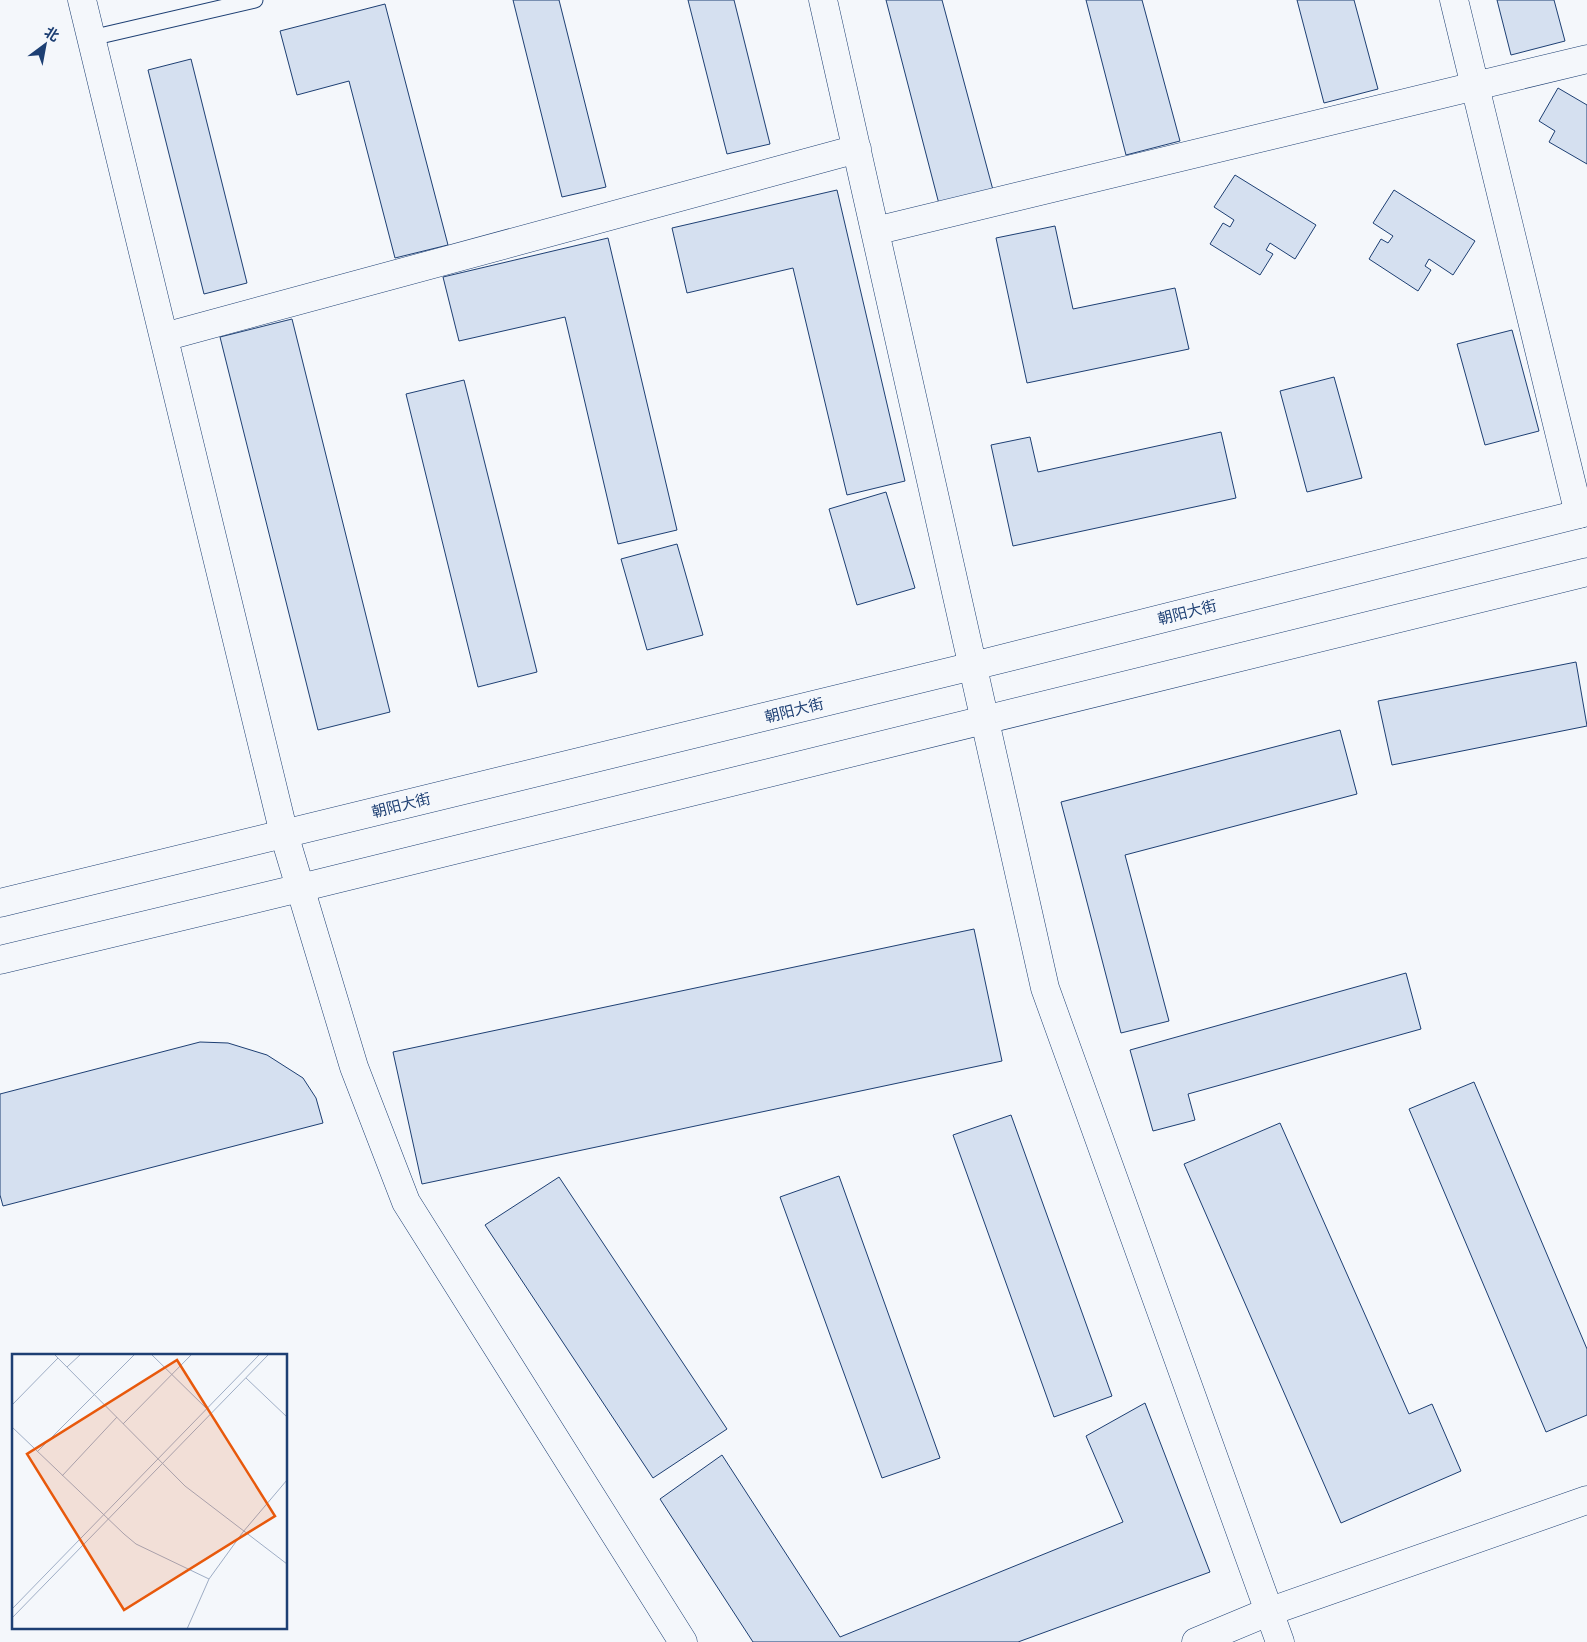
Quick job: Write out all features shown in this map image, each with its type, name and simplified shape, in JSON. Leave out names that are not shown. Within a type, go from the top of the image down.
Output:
[{"type":"street","points":[[82,0],[284,834],[354,1067],[406,1202],[683,1642]]},
{"type":"street","points":[[823,0],[1045,988],[1280,1642]]},
{"type":"street","points":[[1454,0],[1474,86],[1583,513]]},
{"type":"street","points":[[875,231],[1587,58]]},
{"type":"street","points":[[164,337],[857,149]]},
{"type":"street","name":"朝阳大街","points":[[0,902],[973,666],[1583,513]]},
{"type":"street","points":[[0,960],[1587,572]]},
{"type":"street","points":[[1196,1642],[1268,1612],[1587,1500]]},
{"type":"lane","points":[[91,38],[255,0]]},
{"type":"building","points":[[513,0],[559,0],[606,187],[562,197]]},
{"type":"building","points":[[688,0],[734,0],[770,144],[727,154]]},
{"type":"building","points":[[886,0],[942,0],[993,190],[939,204]]},
{"type":"building","points":[[1086,0],[1142,0],[1180,141],[1126,155]]},
{"type":"building","points":[[1297,0],[1354,0],[1378,89],[1324,103]]},
{"type":"building","points":[[1497,0],[1554,0],[1565,41],[1511,55]]},
{"type":"building","points":[[385,4],[448,245],[395,258],[349,81],[297,95],[280,31]]},
{"type":"building","points":[[191,59],[247,283],[204,294],[148,70]]},
{"type":"building","points":[[1558,88],[1587,105],[1587,164],[1549,142],[1555,131],[1539,121]]},
{"type":"building","points":[[1235,175],[1316,225],[1295,259],[1270,243],[1266,250],[1273,254],[1260,275],[1210,244],[1223,223],[1230,227],[1234,220],[1214,207]]},
{"type":"building","points":[[837,190],[905,481],[847,495],[793,268],[687,293],[672,228]]},
{"type":"building","points":[[1394,190],[1475,241],[1453,275],[1429,259],[1425,266],[1431,270],[1418,291],[1369,259],[1381,239],[1388,243],[1393,236],[1373,223]]},
{"type":"building","points":[[1055,226],[1073,309],[1175,288],[1189,349],[1027,383],[996,238]]},
{"type":"building","points":[[608,238],[677,530],[618,544],[565,317],[459,341],[443,277]]},
{"type":"building","points":[[292,319],[390,712],[318,730],[220,337]]},
{"type":"building","points":[[1512,330],[1539,431],[1485,445],[1457,344]]},
{"type":"building","points":[[1334,377],[1362,478],[1307,492],[1280,391]]},
{"type":"building","points":[[464,380],[537,672],[478,687],[406,394]]},
{"type":"building","points":[[1221,432],[1236,498],[1013,546],[991,445],[1030,437],[1038,472]]},
{"type":"building","points":[[886,492],[915,588],[857,605],[829,509]]},
{"type":"building","points":[[677,544],[703,635],[647,650],[621,559]]},
{"type":"building","points":[[1576,662],[1587,726],[1392,765],[1378,701]]},
{"type":"building","points":[[1340,730],[1357,794],[1125,855],[1169,1021],[1121,1033],[1061,802]]},
{"type":"building","points":[[974,929],[1002,1061],[422,1184],[393,1052]]},
{"type":"building","points":[[1406,973],[1421,1029],[1188,1094],[1195,1120],[1153,1131],[1130,1050]]},
{"type":"building","points":[[200,1042],[228,1043],[267,1055],[303,1078],[316,1098],[323,1123],[3,1206],[0,1195],[0,1094]]},
{"type":"building","points":[[1474,1082],[1587,1349],[1587,1415],[1546,1432],[1409,1109]]},
{"type":"building","points":[[1011,1115],[1112,1396],[1054,1417],[953,1135]]},
{"type":"building","points":[[1280,1123],[1409,1414],[1432,1404],[1461,1471],[1341,1523],[1184,1164]]},
{"type":"building","points":[[839,1176],[940,1458],[882,1478],[780,1197]]},
{"type":"building","points":[[559,1177],[727,1429],[653,1478],[485,1225]]},
{"type":"building","points":[[1145,1403],[1210,1572],[1018,1642],[753,1642],[660,1499],[722,1455],[840,1637],[1123,1522],[1086,1436]]}]
